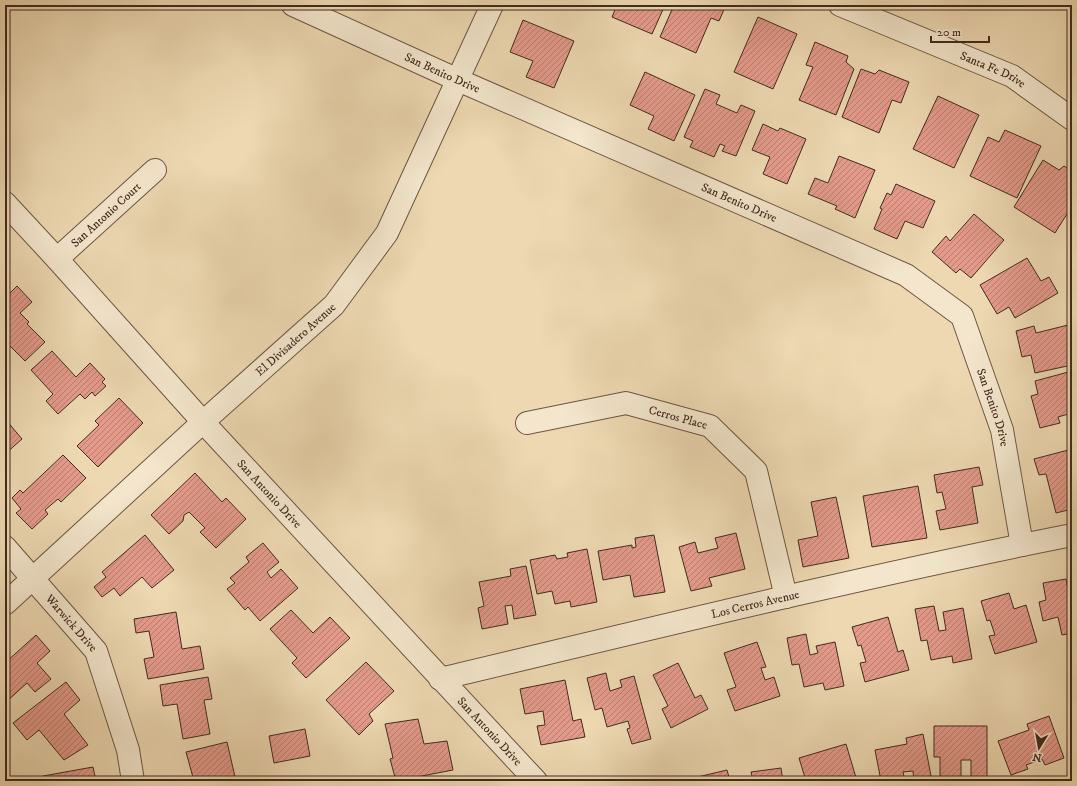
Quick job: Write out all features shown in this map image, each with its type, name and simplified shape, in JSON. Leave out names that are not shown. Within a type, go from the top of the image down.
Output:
[{"type":"street","name":"San Benito Drive","points":[[293,5],[458,80],[906,274],[962,316],[1002,430],[1022,545]]},
{"type":"street","name":"El Divisadero Avenue","points":[[5,604],[203,422],[334,305],[387,233],[492,5]]},
{"type":"street","name":"Santa Fe Drive","points":[[840,5],[1012,76],[1072,118]]},
{"type":"street","name":"San Antonio Court","points":[[57,259],[155,170]]},
{"type":"street","name":"San Antonio Drive","points":[[5,203],[203,422],[536,781]]},
{"type":"street","name":"Cerros Place","points":[[527,423],[626,403],[710,426],[756,471],[786,597]]},
{"type":"street","name":"Los Cerros Avenue","points":[[440,679],[786,597],[1072,535]]},
{"type":"street","name":"Warwick Drive","points":[[5,547],[96,651],[128,750],[133,781]]},
{"type":"building","points":[[617,5],[665,5],[652,34],[612,17]]},
{"type":"building","points":[[674,5],[726,5],[719,21],[711,18],[696,53],[660,37]]},
{"type":"building","points":[[758,17],[797,34],[773,89],[734,72]]},
{"type":"building","points":[[523,20],[574,41],[554,88],[526,77],[533,61],[510,52]]},
{"type":"building","points":[[815,42],[848,56],[846,62],[854,69],[836,115],[799,100],[813,67],[806,65]]},
{"type":"building","points":[[861,69],[875,74],[879,70],[909,82],[901,103],[892,100],[879,133],[842,117]]},
{"type":"building","points":[[645,72],[695,95],[674,141],[648,129],[654,116],[630,105]]},
{"type":"building","points":[[705,89],[720,95],[716,104],[737,113],[741,105],[755,111],[736,156],[722,151],[725,146],[720,144],[714,157],[690,147],[693,141],[684,137]]},
{"type":"building","points":[[938,96],[979,115],[954,168],[913,149]]},
{"type":"building","points":[[763,124],[778,131],[780,128],[806,139],[787,184],[763,174],[770,157],[752,150]]},
{"type":"building","points":[[1005,130],[1041,146],[1017,198],[970,176],[988,137],[999,142]]},
{"type":"building","points":[[839,156],[875,170],[855,218],[835,209],[837,206],[808,194],[815,178],[828,183]]},
{"type":"building","points":[[1043,160],[1059,170],[1064,166],[1072,171],[1072,206],[1055,233],[1014,207]]},
{"type":"building","points":[[896,184],[935,201],[923,228],[905,221],[897,239],[874,229],[882,209],[880,208],[887,193],[891,195]]},
{"type":"building","points":[[974,214],[1004,240],[971,278],[960,269],[956,273],[932,252],[946,236],[950,241]]},
{"type":"building","points":[[1027,258],[1041,281],[1049,277],[1058,293],[1015,318],[1009,307],[997,314],[980,285]]},
{"type":"building","points":[[5,285],[10,289],[5,293]]},
{"type":"building","points":[[17,286],[32,302],[20,313],[29,322],[27,324],[45,342],[25,361],[6,342],[5,343],[5,298]]},
{"type":"building","points":[[1072,324],[1072,365],[1035,373],[1031,355],[1022,357],[1016,331],[1034,326],[1036,333]]},
{"type":"building","points":[[52,351],[76,377],[90,363],[105,379],[102,382],[106,386],[95,396],[92,392],[85,399],[80,394],[58,414],[46,401],[53,394],[31,370]]},
{"type":"building","points":[[1072,371],[1072,413],[1058,417],[1060,423],[1040,428],[1031,396],[1038,394],[1035,381]]},
{"type":"building","points":[[119,398],[143,423],[98,467],[77,446],[99,425],[95,421]]},
{"type":"building","points":[[5,420],[22,439],[5,454]]},
{"type":"building","points":[[1072,449],[1072,509],[1056,513],[1046,474],[1039,475],[1034,459]]},
{"type":"building","points":[[63,455],[86,478],[61,502],[58,499],[45,510],[48,514],[32,529],[16,513],[21,509],[12,498],[20,490],[23,493]]},
{"type":"building","points":[[979,467],[983,485],[972,487],[978,523],[940,530],[936,511],[946,509],[942,492],[937,493],[934,475]]},
{"type":"building","points":[[195,473],[222,502],[226,498],[246,519],[216,548],[200,532],[205,528],[189,512],[184,515],[183,521],[169,534],[151,515]]},
{"type":"building","points":[[918,486],[927,538],[872,547],[863,496]]},
{"type":"building","points":[[836,497],[849,558],[803,567],[798,540],[818,536],[811,502]]},
{"type":"building","points":[[736,533],[745,569],[709,578],[712,586],[691,591],[679,547],[695,542],[698,553],[718,548],[715,538]]},
{"type":"building","points":[[145,535],[174,570],[152,588],[142,577],[120,596],[114,588],[102,597],[94,587],[106,577],[102,572]]},
{"type":"building","points":[[654,535],[665,592],[634,597],[630,575],[603,580],[598,551],[632,545],[632,548],[636,547],[635,538]]},
{"type":"building","points":[[263,543],[279,562],[267,572],[271,578],[281,569],[298,588],[260,621],[248,607],[245,610],[227,589],[235,583],[230,578],[249,562],[246,557]]},
{"type":"building","points":[[587,549],[597,602],[571,607],[570,601],[555,604],[552,591],[537,594],[530,560],[555,555],[557,559],[568,557],[567,553]]},
{"type":"building","points":[[526,566],[536,615],[514,619],[512,605],[505,606],[508,624],[482,629],[478,608],[484,606],[479,582],[511,576],[510,569]]},
{"type":"building","points":[[1066,579],[1069,596],[1072,595],[1072,633],[1062,635],[1058,617],[1043,621],[1039,602],[1046,600],[1043,583]]},
{"type":"building","points":[[1009,593],[1014,609],[1026,605],[1037,642],[995,654],[989,636],[995,635],[990,620],[987,621],[981,601]]},
{"type":"building","points":[[934,606],[939,631],[946,630],[943,612],[963,608],[972,659],[953,663],[952,656],[931,660],[927,640],[921,641],[915,609]]},
{"type":"building","points":[[291,610],[313,633],[330,617],[350,638],[306,678],[292,663],[297,658],[270,629]]},
{"type":"building","points":[[176,612],[182,649],[200,646],[204,669],[148,679],[144,659],[154,657],[149,631],[136,633],[134,619]]},
{"type":"building","points":[[888,617],[898,652],[903,650],[909,670],[865,682],[860,663],[866,662],[861,645],[858,646],[852,627]]},
{"type":"building","points":[[806,634],[810,655],[818,653],[816,646],[835,642],[844,686],[825,690],[823,683],[804,687],[799,664],[792,665],[787,638]]},
{"type":"building","points":[[36,635],[50,651],[37,663],[51,679],[35,692],[27,683],[5,703],[5,663]]},
{"type":"building","points":[[757,642],[766,667],[761,668],[765,680],[774,677],[780,696],[735,711],[727,690],[736,687],[724,653]]},
{"type":"building","points":[[366,662],[394,691],[369,714],[373,721],[359,735],[326,700]]},
{"type":"building","points":[[678,663],[695,698],[701,695],[708,709],[671,728],[662,709],[668,706],[653,675]]},
{"type":"building","points":[[606,673],[610,691],[622,687],[620,680],[634,676],[651,739],[632,744],[627,729],[630,728],[628,721],[607,727],[602,708],[595,710],[587,678]]},
{"type":"building","points":[[208,677],[212,699],[204,700],[210,734],[183,739],[177,704],[163,706],[160,685]]},
{"type":"building","points":[[565,680],[573,721],[581,719],[585,737],[541,745],[537,726],[545,725],[543,711],[525,714],[520,689]]},
{"type":"building","points":[[66,682],[80,700],[64,714],[88,745],[64,760],[39,730],[27,740],[13,723]]},
{"type":"building","points":[[1049,716],[1064,758],[1045,765],[1042,759],[1026,765],[1028,769],[1011,775],[998,741],[1029,730],[1027,724]]},
{"type":"building","points":[[418,719],[424,744],[447,741],[453,770],[396,781],[390,759],[393,758],[385,724]]},
{"type":"building","points":[[934,726],[987,726],[987,781],[971,781],[971,760],[961,760],[961,781],[940,781],[940,757],[934,757]]},
{"type":"building","points":[[305,729],[310,756],[274,763],[269,736]]},
{"type":"building","points":[[923,734],[932,781],[914,781],[913,771],[903,772],[905,781],[881,781],[875,750],[907,744],[906,738]]},
{"type":"building","points":[[227,742],[236,781],[194,781],[186,752]]},
{"type":"building","points":[[846,744],[857,781],[806,781],[799,758]]},
{"type":"building","points":[[93,767],[96,781],[44,781],[43,776]]},
{"type":"building","points":[[781,768],[783,781],[753,781],[751,772]]},
{"type":"building","points":[[727,770],[730,781],[685,781],[685,780]]}]
